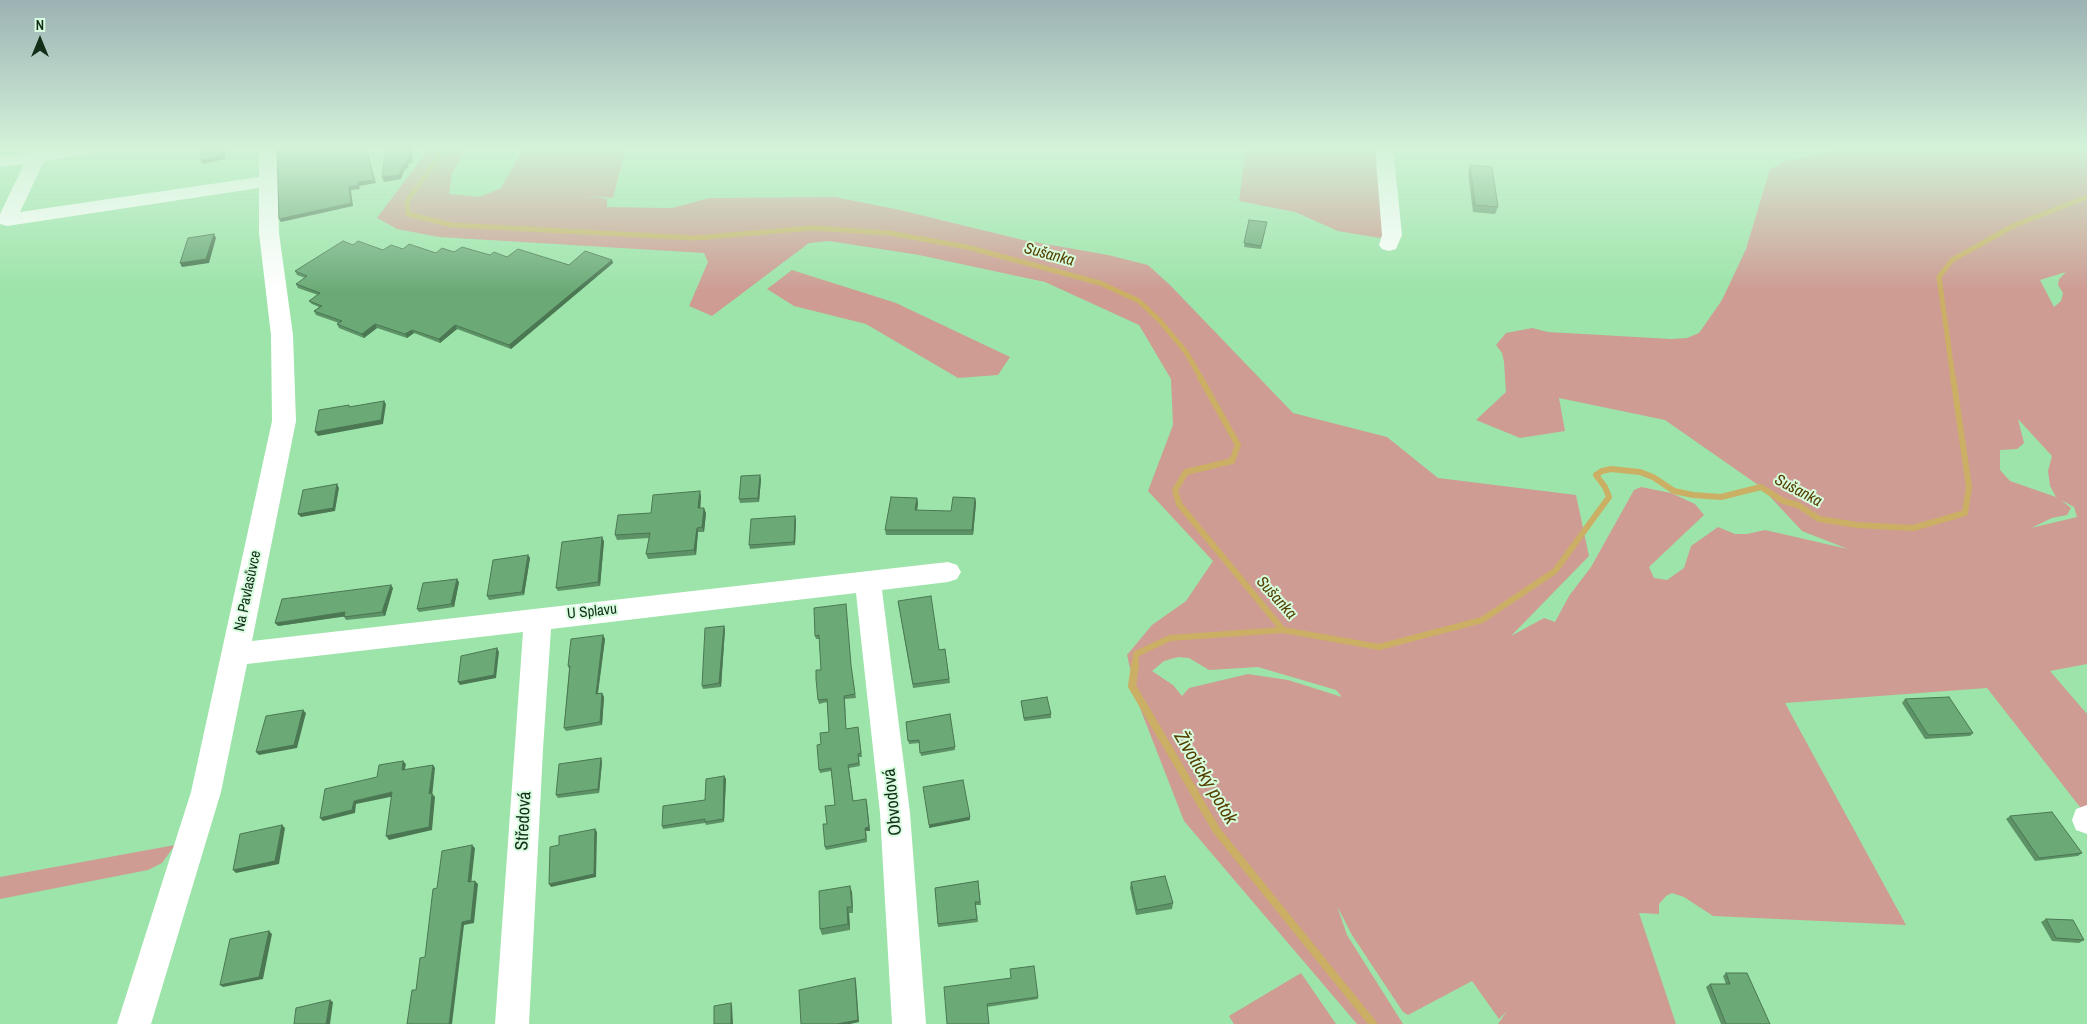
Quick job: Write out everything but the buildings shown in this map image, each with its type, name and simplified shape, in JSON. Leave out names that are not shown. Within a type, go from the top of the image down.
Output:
[{"type":"street","points":[[4,228],[19,195]]},
{"type":"street","points":[[4,228],[191,195]]},
{"type":"street","name":"Na Pavlasůvce","points":[[134,1024],[206,792],[284,421],[282,335],[269,233],[268,195]]},
{"type":"street","points":[[1388,195],[1392,235],[1389,245]]},
{"type":"street","name":"U Splavu","points":[[235,654],[948,572]]},
{"type":"street","name":"Obvodová","points":[[868,581],[895,813],[909,1024]]},
{"type":"street","name":"Středová","points":[[512,1024],[528,749],[538,618]]},
{"type":"shaded area","points":[[394,195],[457,195],[480,197],[485,195],[614,195],[613,198],[587,196],[607,199],[607,207],[672,208],[709,198],[835,197],[900,210],[1023,240],[1108,255],[1148,265],[1170,285],[1293,413],[1387,437],[1438,478],[1576,495],[1589,556],[1511,636],[1544,618],[1555,622],[1569,596],[1591,567],[1634,490],[1641,487],[1671,493],[1695,504],[1704,515],[1649,567],[1654,578],[1667,580],[1684,568],[1691,546],[1718,527],[1735,534],[1747,534],[1765,530],[1848,549],[1802,531],[1761,487],[1665,420],[1559,398],[1565,431],[1520,438],[1476,420],[1506,392],[1504,362],[1502,353],[1496,345],[1506,333],[1532,328],[1548,332],[1671,339],[1687,338],[1699,333],[1722,300],[1746,249],[1762,195],[2087,195],[2087,664],[2050,671],[2087,714],[2087,816],[1987,688],[1785,703],[1906,925],[1713,916],[1684,897],[1672,893],[1666,896],[1659,904],[1659,914],[1639,913],[1676,1024],[1498,1024],[1507,1011],[1499,1019],[1472,981],[1408,1015],[1403,1012],[1352,935],[1337,906],[1347,935],[1403,1024],[1357,1024],[1184,821],[1138,703],[1127,655],[1152,625],[1186,601],[1213,561],[1148,491],[1173,425],[1171,379],[1139,325],[1045,282],[919,255],[829,241],[809,243],[712,316],[689,306],[708,262],[704,253],[439,237],[397,229],[377,218]],"holes":[[[2066,272],[2059,279],[2058,285],[2063,293],[2061,301],[2054,307],[2040,280]],[[2018,419],[2052,456],[2048,471],[2050,486],[2056,497],[2010,481],[2000,470],[2000,450],[2017,449],[2024,443]],[[2061,500],[2074,507],[2077,517],[2031,528],[2052,518],[2067,515],[2071,508]],[[1178,657],[1189,658],[1209,670],[1258,667],[1336,690],[1342,697],[1288,680],[1248,674],[1189,688],[1182,696],[1173,685],[1152,671],[1164,661]]]},
{"type":"shaded area","points":[[1240,195],[1388,195],[1391,231],[1380,238],[1338,231],[1295,212],[1239,201]]},
{"type":"shaded area","points":[[792,270],[896,303],[1010,357],[998,375],[958,378],[866,324],[794,306],[767,289]]},
{"type":"shaded area","points":[[175,845],[162,863],[148,870],[0,899],[0,877]]},
{"type":"shaded area","points":[[1301,973],[1336,1024],[1234,1024],[1229,1016]]},
{"type":"waterway","name":"Sušanka","points":[[411,195],[407,201],[408,214],[452,225],[696,238],[812,228],[889,233],[967,247],[1100,283],[1139,301],[1160,321],[1186,352],[1201,378]]},
{"type":"waterway","name":"Sušanka","points":[[1953,378],[1939,277],[1952,260],[2015,225],[2087,197]]},
{"type":"waterway","name":"Sušanka","points":[[1200,377],[1238,445],[1232,461],[1186,472],[1175,490],[1179,504],[1283,630]]},
{"type":"waterway","name":"Sušanka","points":[[1283,630],[1379,647],[1482,620],[1555,571],[1609,497],[1605,487],[1596,475],[1611,469],[1640,472],[1653,477],[1674,491],[1693,495],[1721,497],[1761,487],[1783,501],[1798,505],[1819,519],[1857,525],[1913,528],[1965,513],[1969,487],[1953,377]]},
{"type":"waterway","name":"Životický potok","points":[[1135,666],[1136,654],[1170,638],[1283,630]]},
{"type":"waterway","name":"Životický potok","points":[[1135,665],[1132,686],[1217,831],[1373,1024]]}]
